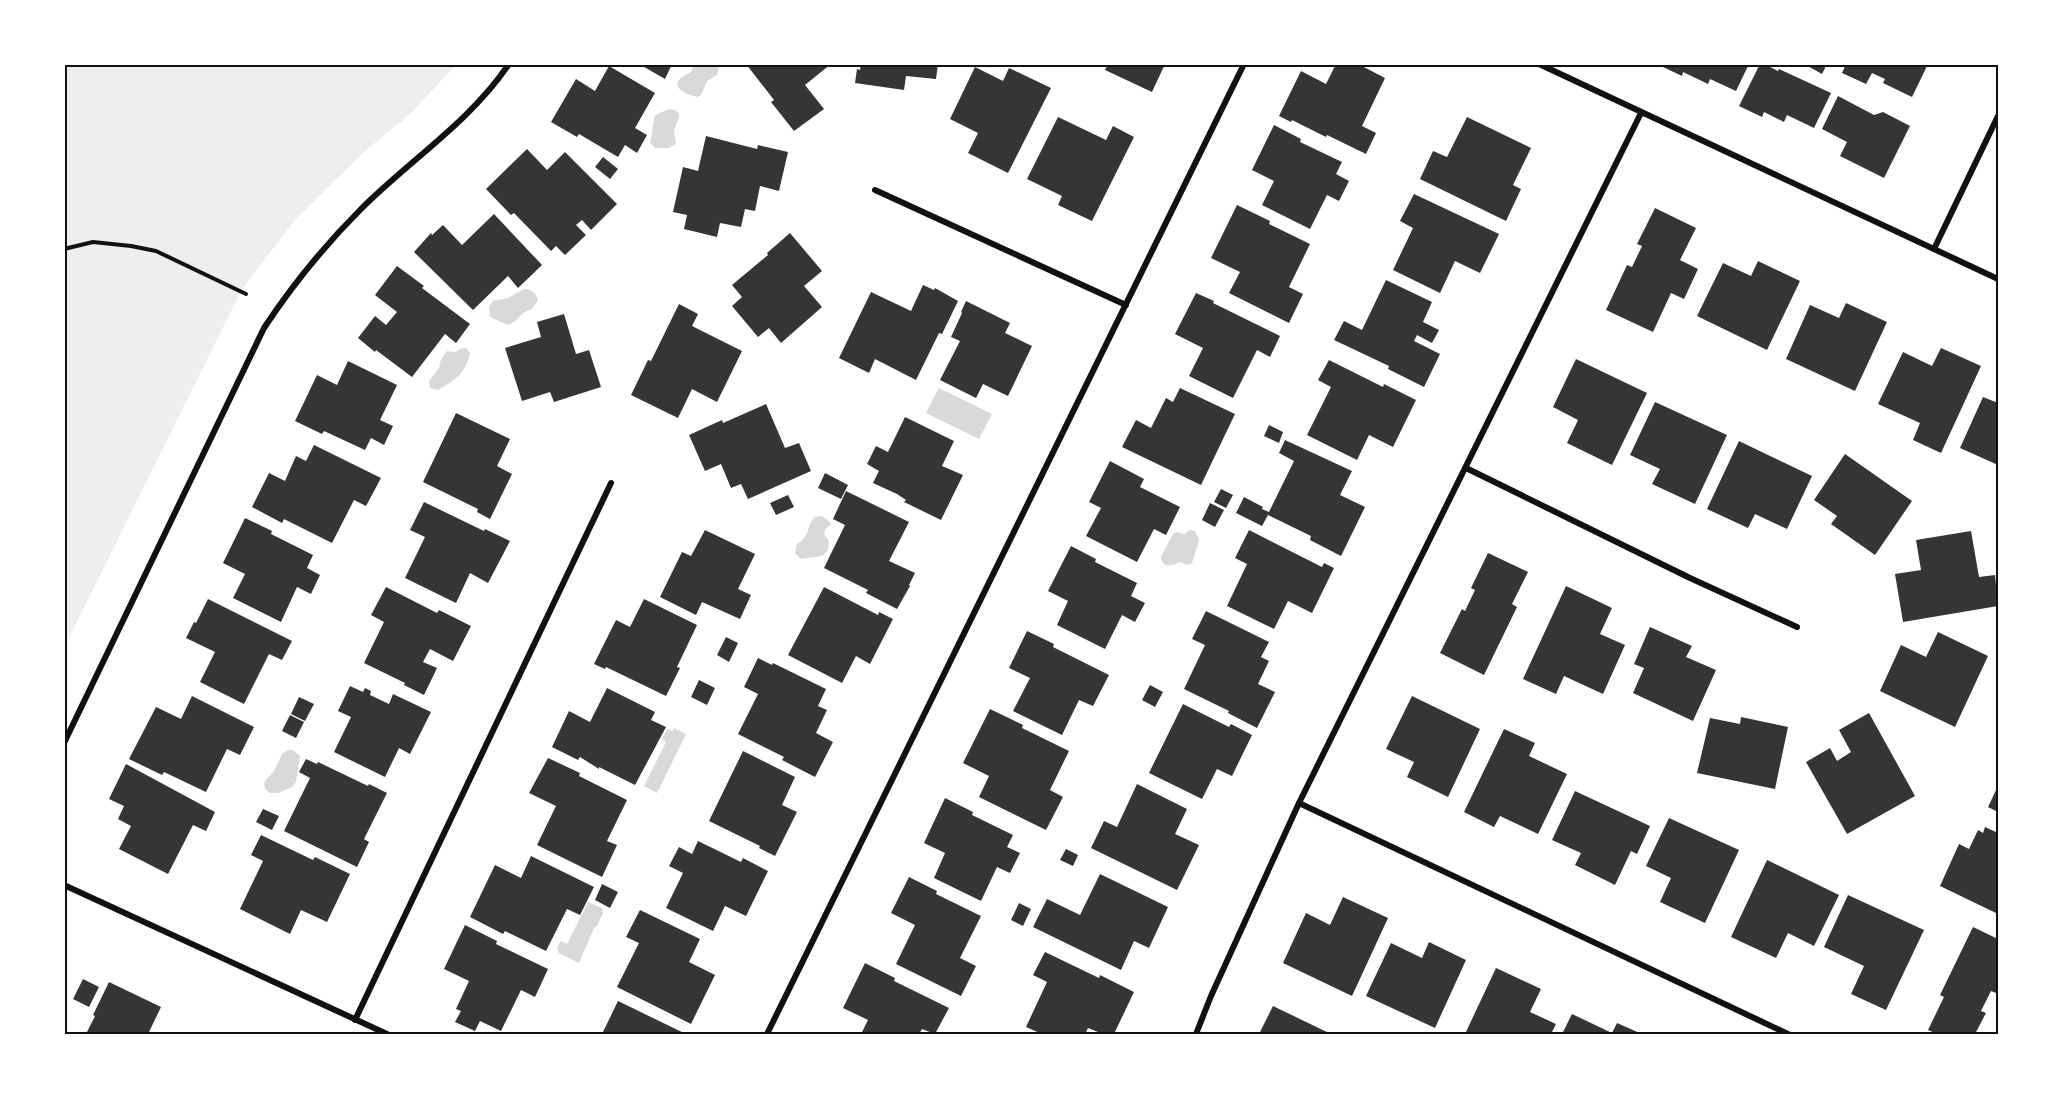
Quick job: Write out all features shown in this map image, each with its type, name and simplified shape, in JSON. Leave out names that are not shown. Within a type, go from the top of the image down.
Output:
[{"type":"street","points":[[64,743],[264,328],[308,266],[363,207],[462,118],[509,64]]},
{"type":"street","points":[[767,1035],[1244,64]]},
{"type":"street","points":[[1539,64],[1998,279]]},
{"type":"street","points":[[1196,1035],[1211,996],[1299,803],[1641,112]]},
{"type":"street","points":[[1934,249],[1998,116]]},
{"type":"street","points":[[875,190],[1126,305]]},
{"type":"street","points":[[1466,468],[1690,578],[1797,627]]},
{"type":"street","points":[[355,1020],[611,483]]},
{"type":"street","points":[[1299,803],[1788,1035]]},
{"type":"street","points":[[64,885],[387,1035]]},
{"type":"path","points":[[64,249],[93,242],[156,251],[246,294]]},
{"type":"shaded area","points":[[65,65],[456,65],[410,114],[365,151],[295,220],[242,289],[65,646]]},
{"type":"shaded area","points":[[694,65],[718,65],[719,67],[717,75],[707,81],[701,95],[697,97],[681,90],[677,84],[682,77],[691,72]]},
{"type":"shaded area","points":[[669,109],[679,113],[674,130],[676,144],[668,148],[655,148],[650,142],[654,117]]},
{"type":"shaded area","points":[[524,289],[535,293],[538,300],[532,309],[508,325],[490,317],[489,307],[493,301],[508,298]]},
{"type":"shaded area","points":[[466,348],[470,353],[462,371],[454,380],[438,390],[430,388],[429,381],[439,368],[441,359],[447,351],[455,352]]},
{"type":"shaded area","points":[[939,388],[992,414],[979,439],[926,413]]},
{"type":"shaded area","points":[[822,516],[831,523],[824,534],[829,541],[828,550],[822,556],[801,559],[795,553],[797,544],[807,534],[815,517]]},
{"type":"shaded area","points":[[1190,530],[1195,531],[1199,540],[1192,563],[1188,565],[1179,562],[1170,566],[1165,565],[1161,557],[1173,534],[1177,532],[1184,534]]},
{"type":"shaded area","points":[[674,728],[686,734],[657,793],[644,786],[666,742],[662,739],[667,729],[672,731]]},
{"type":"shaded area","points":[[293,750],[300,756],[296,782],[292,787],[278,793],[270,793],[265,789],[264,782],[274,771],[282,754]]},
{"type":"shaded area","points":[[588,902],[602,908],[603,913],[579,963],[559,953],[557,948],[561,941],[567,944]]},
{"type":"building","points":[[639,64],[672,64],[665,79]]},
{"type":"building","points":[[746,64],[831,64],[805,85],[824,109],[794,131],[771,102],[774,100]]},
{"type":"building","points":[[861,64],[938,64],[936,79],[906,76],[904,90],[855,83],[857,69],[860,70]]},
{"type":"building","points":[[1108,64],[1165,64],[1152,92],[1105,70]]},
{"type":"building","points":[[1336,64],[1358,64],[1385,78],[1362,126],[1376,133],[1366,154],[1327,135],[1326,137],[1279,116],[1301,71],[1326,84]]},
{"type":"building","points":[[1664,64],[1749,64],[1736,91],[1710,79],[1708,84],[1683,72],[1682,76],[1663,67]]},
{"type":"building","points":[[1760,64],[1778,71],[1779,69],[1831,93],[1814,128],[1787,115],[1784,122],[1764,112],[1762,117],[1739,106]]},
{"type":"building","points":[[1804,64],[1827,64],[1822,74]]},
{"type":"building","points":[[1846,64],[1928,64],[1912,97],[1883,83],[1885,79],[1872,73],[1866,84],[1842,73]]},
{"type":"building","points":[[609,66],[655,93],[635,128],[647,135],[637,153],[625,145],[618,157],[579,134],[577,137],[551,122],[576,79],[595,91]]},
{"type":"building","points":[[975,67],[1003,81],[1009,68],[1051,88],[1008,173],[968,153],[978,133],[950,119]]},
{"type":"building","points":[[1838,96],[1874,115],[1883,112],[1910,126],[1884,178],[1840,156],[1847,142],[1822,129]]},
{"type":"building","points":[[1058,117],[1106,140],[1113,126],[1134,137],[1092,221],[1058,205],[1062,196],[1027,179]]},
{"type":"building","points":[[1467,117],[1531,148],[1513,185],[1521,189],[1506,221],[1420,179],[1433,151],[1447,157]]},
{"type":"building","points":[[1274,125],[1301,139],[1300,142],[1342,162],[1336,174],[1349,181],[1339,201],[1327,195],[1310,229],[1262,205],[1274,181],[1252,170]]},
{"type":"building","points":[[706,136],[757,149],[758,145],[788,152],[779,191],[760,186],[755,211],[745,209],[741,227],[720,223],[717,237],[684,229],[687,215],[673,212],[683,167],[698,171]]},
{"type":"building","points":[[527,149],[547,170],[565,152],[617,204],[591,230],[582,220],[576,225],[586,235],[565,255],[556,246],[551,251],[514,213],[511,215],[486,189]]},
{"type":"building","points":[[603,157],[618,169],[610,179],[595,167]]},
{"type":"building","points":[[1414,194],[1499,234],[1480,273],[1455,261],[1440,293],[1393,270],[1413,228],[1400,221]]},
{"type":"building","points":[[1237,205],[1310,244],[1289,287],[1303,294],[1289,323],[1229,293],[1240,272],[1211,258]]},
{"type":"building","points":[[1655,208],[1696,228],[1680,260],[1698,269],[1684,299],[1671,293],[1653,332],[1606,310],[1627,265],[1632,267],[1642,246],[1637,244]]},
{"type":"building","points":[[494,214],[542,265],[518,288],[508,276],[473,310],[414,252],[431,233],[432,235],[443,225],[462,245]]},
{"type":"building","points":[[790,233],[822,271],[804,286],[822,307],[781,343],[769,328],[758,337],[732,306],[742,297],[732,285]]},
{"type":"building","points":[[1758,261],[1800,281],[1767,350],[1697,316],[1723,263],[1751,276]]},
{"type":"building","points":[[397,266],[470,324],[456,343],[445,334],[412,377],[358,338],[375,316],[386,325],[397,312],[375,295]]},
{"type":"building","points":[[1386,280],[1432,302],[1423,322],[1439,330],[1432,343],[1417,335],[1414,341],[1440,354],[1424,387],[1388,369],[1389,366],[1334,340],[1344,321],[1362,330]]},
{"type":"building","points":[[923,285],[934,290],[935,288],[958,301],[916,380],[875,359],[869,373],[839,358],[871,292],[911,311]]},
{"type":"building","points":[[1196,293],[1280,336],[1270,357],[1257,350],[1233,398],[1189,376],[1203,348],[1175,334]]},
{"type":"building","points":[[966,301],[1010,323],[1005,333],[1032,346],[1008,396],[983,384],[976,398],[940,380],[960,341],[951,337]]},
{"type":"building","points":[[1846,303],[1887,322],[1855,391],[1786,359],[1810,305],[1839,318]]},
{"type":"building","points":[[679,304],[698,314],[692,326],[742,351],[717,402],[692,389],[678,418],[631,395],[648,360],[651,361]]},
{"type":"building","points":[[564,314],[576,354],[589,350],[601,387],[554,402],[550,392],[522,401],[505,348],[541,337],[537,322]]},
{"type":"building","points":[[1941,348],[1981,366],[1941,453],[1913,440],[1920,423],[1878,404],[1903,352],[1932,366]]},
{"type":"building","points":[[1576,359],[1647,393],[1612,465],[1567,443],[1578,420],[1553,407]]},
{"type":"building","points":[[1329,360],[1383,387],[1384,384],[1416,400],[1393,447],[1369,435],[1357,460],[1307,435],[1331,387],[1318,380]]},
{"type":"building","points":[[348,361],[397,385],[380,420],[393,426],[384,445],[371,438],[365,450],[324,431],[322,434],[295,421],[317,375],[337,385]]},
{"type":"building","points":[[1180,388],[1235,414],[1201,485],[1122,447],[1136,420],[1151,428],[1166,398],[1173,402]]},
{"type":"building","points":[[1983,397],[1998,403],[1998,465],[1960,448]]},
{"type":"building","points":[[1655,402],[1727,435],[1695,504],[1652,484],[1660,469],[1630,455]]},
{"type":"building","points":[[766,404],[785,448],[799,443],[811,471],[748,499],[741,484],[731,488],[721,464],[705,471],[689,435]]},
{"type":"building","points":[[456,413],[510,439],[497,466],[512,474],[490,519],[477,512],[478,509],[423,482]]},
{"type":"building","points":[[905,417],[954,441],[942,466],[963,475],[941,520],[904,502],[906,500],[897,494],[873,483],[879,471],[867,464],[876,446],[888,452]]},
{"type":"building","points":[[1269,425],[1283,432],[1279,443],[1264,436]]},
{"type":"building","points":[[1285,440],[1352,471],[1340,495],[1365,507],[1341,556],[1310,540],[1311,536],[1268,515],[1262,526],[1236,513],[1244,497],[1269,512],[1294,461],[1279,453]]},
{"type":"building","points":[[1739,441],[1812,476],[1787,529],[1755,514],[1748,528],[1707,509]]},
{"type":"building","points":[[314,445],[381,478],[366,506],[354,500],[332,543],[284,519],[282,523],[252,507],[269,473],[285,481],[296,456],[306,461]]},
{"type":"building","points":[[1845,454],[1912,501],[1875,555],[1831,524],[1837,516],[1814,500]]},
{"type":"building","points":[[1110,461],[1144,479],[1140,487],[1180,507],[1166,535],[1154,529],[1137,562],[1086,536],[1101,508],[1089,502]]},
{"type":"building","points":[[825,473],[848,485],[841,499],[818,488]]},
{"type":"building","points":[[1221,489],[1233,495],[1226,508],[1214,502]]},
{"type":"building","points":[[846,491],[909,522],[889,561],[915,573],[897,609],[866,593],[868,590],[824,568],[845,525],[833,519]]},
{"type":"building","points":[[788,495],[794,507],[776,515],[770,503]]},
{"type":"building","points":[[424,502],[510,541],[488,583],[470,573],[456,603],[405,578],[425,537],[410,530]]},
{"type":"building","points":[[1210,503],[1224,510],[1215,527],[1202,520]]},
{"type":"building","points":[[245,518],[313,555],[307,568],[320,575],[311,594],[297,587],[281,622],[233,598],[245,574],[223,563]]},
{"type":"building","points":[[705,530],[755,554],[738,589],[751,595],[740,619],[702,602],[696,615],[660,597],[682,552],[691,556]]},
{"type":"building","points":[[1249,530],[1322,567],[1324,563],[1334,568],[1312,613],[1288,601],[1274,629],[1227,606],[1247,564],[1235,558]]},
{"type":"building","points":[[1971,531],[1979,577],[1995,575],[1998,606],[1903,622],[1895,574],[1921,570],[1916,540]]},
{"type":"building","points":[[1071,546],[1096,559],[1095,562],[1137,583],[1131,596],[1145,603],[1135,622],[1122,615],[1105,649],[1057,625],[1068,601],[1048,591]]},
{"type":"building","points":[[1488,553],[1528,572],[1512,604],[1517,607],[1484,675],[1440,653],[1462,609],[1465,611],[1475,590],[1471,588]]},
{"type":"building","points":[[1566,586],[1612,608],[1600,634],[1625,645],[1603,694],[1564,676],[1556,694],[1523,679]]},
{"type":"building","points":[[386,587],[437,613],[439,610],[471,626],[453,661],[430,649],[423,662],[437,668],[424,695],[364,663],[384,622],[371,615]]},
{"type":"building","points":[[824,587],[878,615],[879,612],[893,619],[870,664],[856,656],[842,683],[788,655]]},
{"type":"building","points":[[208,599],[292,641],[282,660],[269,654],[244,704],[200,682],[215,652],[186,638]]},
{"type":"building","points":[[644,599],[697,625],[666,696],[606,667],[605,669],[594,664],[616,620],[630,627]]},
{"type":"building","points":[[1206,611],[1269,642],[1261,657],[1269,661],[1258,684],[1275,692],[1257,728],[1228,713],[1229,711],[1184,689],[1205,645],[1192,639]]},
{"type":"building","points":[[1650,627],[1692,646],[1686,657],[1716,670],[1693,721],[1633,693],[1644,668],[1634,664]]},
{"type":"building","points":[[1027,631],[1054,644],[1053,647],[1109,675],[1093,706],[1079,700],[1062,735],[1013,711],[1030,678],[1009,668]]},
{"type":"building","points":[[1938,632],[1988,656],[1955,727],[1880,691],[1901,645],[1926,657]]},
{"type":"building","points":[[726,637],[738,643],[729,662],[717,655]]},
{"type":"building","points":[[758,658],[826,689],[818,706],[827,710],[816,733],[833,742],[815,777],[782,760],[784,757],[738,734],[758,694],[744,687]]},
{"type":"building","points":[[699,680],[715,688],[707,705],[691,697]]},
{"type":"building","points":[[1150,685],[1163,692],[1155,707],[1142,700]]},
{"type":"building","points":[[350,686],[363,692],[365,688],[371,691],[370,695],[389,704],[393,694],[431,712],[410,754],[399,748],[385,777],[334,752],[351,717],[338,711]]},
{"type":"building","points":[[607,688],[655,712],[651,720],[666,727],[635,785],[599,767],[599,769],[580,757],[578,760],[552,747],[569,711],[590,722]]},
{"type":"building","points":[[192,696],[254,727],[240,755],[227,749],[206,792],[164,772],[162,775],[129,759],[156,707],[181,719]]},
{"type":"building","points":[[1412,696],[1480,729],[1448,797],[1407,777],[1414,762],[1386,749]]},
{"type":"building","points":[[299,697],[314,704],[305,721],[291,714]]},
{"type":"building","points":[[1183,704],[1229,727],[1231,724],[1252,735],[1232,776],[1217,769],[1202,799],[1149,773]]},
{"type":"building","points":[[990,709],[1069,751],[1050,790],[1063,797],[1046,830],[979,797],[989,776],[963,763]]},
{"type":"building","points":[[1869,713],[1915,796],[1847,834],[1806,762],[1830,748],[1837,761],[1851,752],[1839,730]]},
{"type":"building","points":[[290,715],[304,722],[296,738],[282,731]]},
{"type":"building","points":[[1741,717],[1788,727],[1775,789],[1697,773],[1710,718],[1740,724]]},
{"type":"building","points":[[1504,729],[1535,743],[1529,756],[1567,774],[1538,834],[1500,816],[1494,827],[1464,812]]},
{"type":"building","points":[[743,751],[795,777],[782,805],[797,812],[775,856],[759,848],[760,846],[709,821]]},
{"type":"building","points":[[548,758],[627,800],[607,841],[617,845],[602,877],[537,845],[556,806],[529,793]]},
{"type":"building","points":[[306,759],[317,764],[318,762],[387,793],[364,839],[369,842],[357,867],[284,831],[310,778],[299,772]]},
{"type":"building","points":[[126,764],[215,812],[206,831],[193,825],[168,874],[119,849],[131,826],[118,819],[124,806],[109,799]]},
{"type":"building","points":[[1137,784],[1187,809],[1175,834],[1199,845],[1177,890],[1091,848],[1104,821],[1117,827]]},
{"type":"building","points":[[1998,786],[1998,812],[1988,807]]},
{"type":"building","points":[[1575,791],[1650,826],[1637,854],[1631,851],[1615,885],[1575,865],[1581,853],[1552,840]]},
{"type":"building","points":[[945,798],[973,812],[972,815],[1013,835],[1007,847],[1020,853],[1010,873],[997,867],[981,901],[934,878],[945,853],[924,843]]},
{"type":"building","points":[[263,809],[279,816],[272,830],[256,822]]},
{"type":"building","points":[[1669,818],[1739,850],[1705,923],[1660,902],[1671,878],[1646,866]]},
{"type":"building","points":[[1985,827],[1998,833],[1998,914],[1940,886],[1959,844],[1969,849],[1978,830],[1983,833]]},
{"type":"building","points":[[261,835],[313,860],[315,857],[350,874],[327,922],[301,910],[290,934],[240,909],[263,861],[251,855]]},
{"type":"building","points":[[698,841],[741,862],[743,858],[768,871],[746,916],[725,906],[713,931],[666,908],[683,873],[669,866],[679,847],[692,854]]},
{"type":"building","points":[[1066,849],[1078,855],[1073,866],[1060,860]]},
{"type":"building","points":[[531,856],[594,887],[580,915],[567,909],[546,951],[505,931],[503,934],[470,917],[495,865],[521,878]]},
{"type":"building","points":[[1767,860],[1839,895],[1814,946],[1788,933],[1776,958],[1731,937]]},
{"type":"building","points":[[1100,874],[1168,907],[1149,948],[1134,941],[1121,970],[1033,927],[1047,899],[1080,915]]},
{"type":"building","points":[[909,877],[937,891],[936,894],[981,916],[960,958],[976,966],[961,996],[896,964],[915,925],[891,913]]},
{"type":"building","points":[[602,884],[618,892],[610,908],[595,900]]},
{"type":"building","points":[[1848,895],[1924,930],[1886,1010],[1851,994],[1864,966],[1824,947]]},
{"type":"building","points":[[1343,897],[1388,918],[1352,996],[1283,963],[1306,913],[1330,925]]},
{"type":"building","points":[[1019,903],[1031,909],[1023,926],[1011,920]]},
{"type":"building","points":[[640,910],[700,939],[689,962],[715,975],[691,1024],[617,987],[639,943],[626,937]]},
{"type":"building","points":[[465,925],[497,941],[496,944],[548,969],[535,997],[521,990],[501,1031],[480,1021],[475,1031],[455,1022],[461,1011],[456,1009],[469,981],[444,969]]},
{"type":"building","points":[[1973,927],[1998,939],[1998,988],[1996,993],[1991,991],[1981,1011],[1986,1013],[1975,1034],[1937,1034],[1928,1030],[1944,997],[1940,995]]},
{"type":"building","points":[[1429,942],[1466,960],[1435,1028],[1366,996],[1391,943],[1422,958]]},
{"type":"building","points":[[1045,952],[1134,992],[1114,1034],[1103,1034],[1088,1028],[1085,1034],[1042,1034],[1026,1027],[1047,982],[1033,975]]},
{"type":"building","points":[[865,963],[895,978],[894,981],[949,1008],[935,1034],[922,1029],[919,1034],[861,1034],[868,1020],[843,1008]]},
{"type":"building","points":[[1496,968],[1541,989],[1530,1012],[1556,1024],[1551,1034],[1465,1034]]},
{"type":"building","points":[[83,979],[99,987],[89,1007],[73,999]]},
{"type":"building","points":[[109,982],[161,1007],[149,1032],[154,1034],[86,1034]]},
{"type":"building","points":[[618,1001],[686,1034],[602,1034]]},
{"type":"building","points":[[1273,1006],[1331,1034],[1259,1034]]},
{"type":"building","points":[[1572,1014],[1612,1033],[1617,1023],[1642,1034],[1562,1034]]}]
